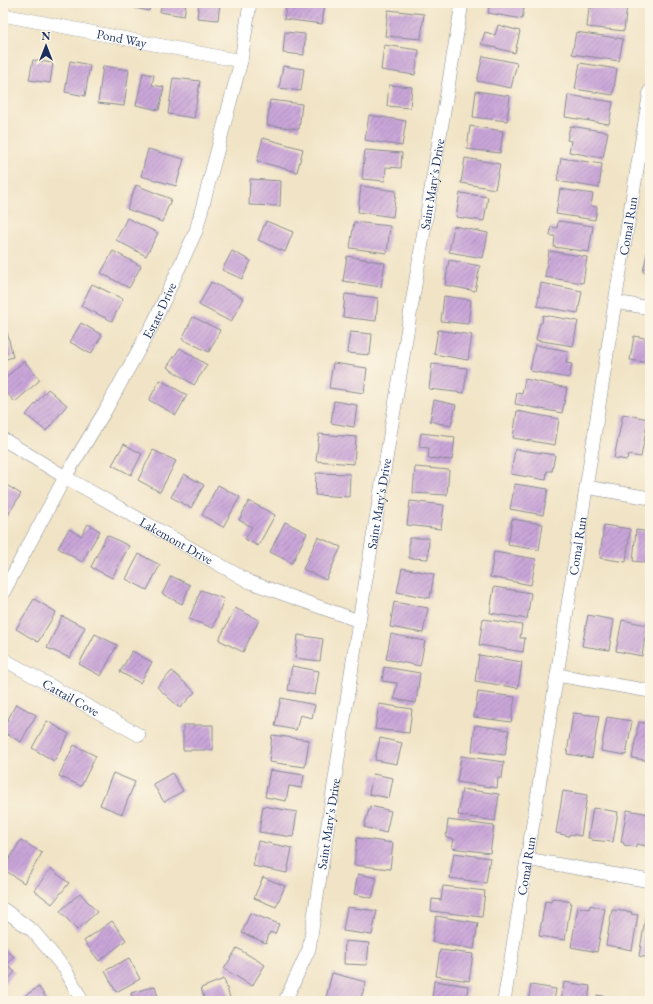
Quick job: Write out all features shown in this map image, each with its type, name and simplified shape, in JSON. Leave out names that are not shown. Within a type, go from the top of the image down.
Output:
[{"type":"street","name":"Estate Drive","points":[[3,593],[65,477],[154,322],[196,231],[241,61],[250,3]]},
{"type":"street","name":"Saint Mary's Drive","points":[[285,1001],[309,949],[359,621],[462,3]]},
{"type":"street","name":"Pond Way","points":[[3,15],[241,61]]},
{"type":"street","name":"Comal Run","points":[[504,1001],[557,675],[615,302],[648,114],[650,91]]},
{"type":"street","points":[[615,302],[650,308]]},
{"type":"street","name":"Lakemont Drive","points":[[3,439],[65,477],[250,582],[359,621]]},
{"type":"street","points":[[586,487],[650,498]]},
{"type":"street","name":"Cattail Cove","points":[[3,659],[139,735]]},
{"type":"street","points":[[557,675],[650,691]]},
{"type":"street","points":[[527,859],[650,881]]},
{"type":"street","points":[[3,909],[33,931],[65,969],[82,1001]]},
{"type":"building","points":[[136,3],[151,3],[149,11],[135,8]]},
{"type":"building","points":[[162,3],[186,3],[184,16],[160,12]]},
{"type":"building","points":[[199,3],[220,3],[218,20],[197,18]]},
{"type":"building","points":[[287,3],[325,3],[322,24],[284,19]]},
{"type":"building","points":[[490,3],[525,3],[522,19],[488,13]]},
{"type":"building","points":[[593,3],[627,5],[624,31],[587,27],[589,8],[592,8]]},
{"type":"building","points":[[388,10],[424,14],[421,39],[385,36]]},
{"type":"building","points":[[498,25],[520,31],[515,53],[481,44],[485,32],[495,35]]},
{"type":"building","points":[[285,32],[305,34],[304,55],[283,53]]},
{"type":"building","points":[[576,32],[623,39],[619,61],[572,54]]},
{"type":"building","points":[[384,45],[419,50],[415,75],[381,70]]},
{"type":"building","points":[[483,56],[517,63],[511,88],[477,81]]},
{"type":"building","points":[[33,60],[53,63],[50,83],[29,80]]},
{"type":"building","points":[[70,61],[90,65],[85,96],[65,92]]},
{"type":"building","points":[[580,63],[617,69],[613,95],[575,89]]},
{"type":"building","points":[[103,66],[129,70],[124,106],[98,103]]},
{"type":"building","points":[[283,66],[304,69],[301,91],[279,88]]},
{"type":"building","points":[[143,73],[154,75],[152,85],[164,87],[159,110],[136,105]]},
{"type":"building","points":[[173,78],[200,81],[194,118],[168,114]]},
{"type":"building","points":[[389,85],[412,87],[410,108],[387,106]]},
{"type":"building","points":[[476,91],[510,96],[507,121],[473,117]]},
{"type":"building","points":[[568,95],[613,102],[609,124],[565,117]]},
{"type":"building","points":[[270,100],[302,104],[299,129],[267,125]]},
{"type":"building","points":[[369,115],[406,121],[402,146],[365,140]]},
{"type":"building","points":[[470,126],[503,131],[500,153],[467,149]]},
{"type":"building","points":[[570,126],[608,132],[603,158],[569,152],[571,141],[567,140]]},
{"type":"building","points":[[263,138],[303,149],[297,172],[257,161]]},
{"type":"building","points":[[148,149],[184,159],[176,186],[141,176]]},
{"type":"building","points":[[365,150],[402,153],[401,168],[386,167],[385,181],[362,179]]},
{"type":"building","points":[[465,158],[500,164],[495,189],[461,183]]},
{"type":"building","points":[[561,158],[602,164],[599,188],[557,181]]},
{"type":"building","points":[[250,179],[281,181],[280,206],[249,205]]},
{"type":"building","points":[[136,185],[171,199],[162,222],[127,209]]},
{"type":"building","points":[[361,186],[396,191],[393,217],[358,212]]},
{"type":"building","points":[[560,189],[593,194],[591,206],[597,207],[595,220],[556,214]]},
{"type":"building","points":[[460,193],[488,197],[484,221],[456,217]]},
{"type":"building","points":[[127,218],[158,233],[146,256],[116,240]]},
{"type":"building","points":[[266,221],[293,232],[285,252],[258,240]]},
{"type":"building","points":[[558,221],[593,226],[589,252],[554,247],[555,236],[550,236],[551,227],[557,228]]},
{"type":"building","points":[[354,222],[390,226],[387,253],[350,248]]},
{"type":"building","points":[[454,226],[488,233],[483,258],[449,252]]},
{"type":"building","points":[[650,243],[650,273],[643,272]]},
{"type":"building","points":[[113,251],[141,266],[129,288],[101,273]]},
{"type":"building","points":[[232,251],[251,261],[242,279],[222,270]]},
{"type":"building","points":[[549,251],[587,257],[583,283],[545,277]]},
{"type":"building","points":[[347,256],[385,263],[381,287],[343,281]]},
{"type":"building","points":[[449,260],[480,266],[475,291],[445,285]]},
{"type":"building","points":[[211,282],[243,298],[231,322],[199,305]]},
{"type":"building","points":[[541,283],[582,291],[578,313],[537,306]]},
{"type":"building","points":[[92,284],[123,299],[112,321],[81,306]]},
{"type":"building","points":[[345,294],[378,298],[376,321],[343,317]]},
{"type":"building","points":[[444,296],[471,300],[468,324],[441,321]]},
{"type":"building","points":[[543,315],[578,321],[573,346],[536,340]]},
{"type":"building","points":[[193,317],[220,330],[209,352],[182,339]]},
{"type":"building","points":[[81,323],[102,335],[91,354],[70,342]]},
{"type":"building","points":[[438,330],[472,335],[468,360],[434,354]]},
{"type":"building","points":[[7,332],[13,357],[3,360],[3,333]]},
{"type":"building","points":[[350,332],[372,334],[370,355],[347,353]]},
{"type":"building","points":[[634,336],[650,339],[650,363],[630,360]]},
{"type":"building","points":[[535,345],[568,351],[566,363],[572,364],[569,378],[530,371]]},
{"type":"building","points":[[180,348],[207,365],[194,385],[167,367]]},
{"type":"building","points":[[24,361],[40,380],[15,402],[3,389],[3,380]]},
{"type":"building","points":[[333,363],[367,368],[364,393],[329,388]]},
{"type":"building","points":[[432,364],[467,368],[464,393],[429,389]]},
{"type":"building","points":[[525,379],[567,388],[562,413],[515,404],[517,393],[522,394]]},
{"type":"building","points":[[160,380],[187,395],[176,415],[149,400]]},
{"type":"building","points":[[48,389],[67,405],[46,431],[26,415]]},
{"type":"building","points":[[434,400],[456,405],[451,426],[430,421]]},
{"type":"building","points":[[334,401],[357,405],[354,427],[331,423]]},
{"type":"building","points":[[517,411],[559,419],[555,445],[513,438]]},
{"type":"building","points":[[623,414],[648,419],[641,457],[628,455],[627,460],[614,458]]},
{"type":"building","points":[[421,433],[455,437],[452,460],[428,458],[429,448],[419,447]]},
{"type":"building","points":[[319,434],[356,437],[354,464],[316,461]]},
{"type":"building","points":[[124,444],[142,454],[131,475],[112,465]]},
{"type":"building","points":[[515,449],[555,455],[552,471],[547,471],[546,480],[511,474]]},
{"type":"building","points":[[153,450],[176,461],[160,492],[138,480]]},
{"type":"building","points":[[415,467],[449,470],[447,495],[413,493]]},
{"type":"building","points":[[316,473],[350,474],[349,497],[315,495]]},
{"type":"building","points":[[184,474],[204,485],[191,508],[171,497]]},
{"type":"building","points":[[3,483],[21,494],[6,518],[3,516]]},
{"type":"building","points":[[515,484],[548,489],[543,515],[510,509]]},
{"type":"building","points":[[218,485],[240,497],[223,527],[202,515]]},
{"type":"building","points":[[249,501],[275,515],[258,546],[245,539],[252,527],[239,520]]},
{"type":"building","points":[[410,501],[444,505],[441,529],[407,525]]},
{"type":"building","points":[[512,519],[543,524],[539,550],[508,545]]},
{"type":"building","points":[[285,522],[307,533],[292,563],[270,552]]},
{"type":"building","points":[[88,524],[100,531],[82,562],[58,548],[69,529],[81,536]]},
{"type":"building","points":[[604,525],[630,529],[626,562],[600,558]]},
{"type":"building","points":[[636,530],[650,532],[650,563],[633,561]]},
{"type":"building","points":[[107,535],[129,546],[112,578],[91,567]]},
{"type":"building","points":[[318,537],[341,547],[326,580],[303,569]]},
{"type":"building","points":[[409,538],[429,538],[428,559],[409,558]]},
{"type":"building","points":[[494,552],[536,559],[531,585],[490,577]]},
{"type":"building","points":[[139,554],[160,565],[147,590],[126,579]]},
{"type":"building","points":[[402,568],[434,574],[430,598],[397,592]]},
{"type":"building","points":[[171,576],[190,585],[182,604],[162,594]]},
{"type":"building","points":[[494,587],[531,593],[527,619],[490,613]]},
{"type":"building","points":[[201,590],[224,599],[213,628],[189,619]]},
{"type":"building","points":[[34,599],[56,612],[38,642],[16,629]]},
{"type":"building","points":[[394,602],[428,608],[423,633],[390,627]]},
{"type":"building","points":[[235,608],[259,620],[243,652],[219,640]]},
{"type":"building","points":[[588,615],[614,620],[609,650],[582,646]]},
{"type":"building","points":[[62,616],[85,627],[70,658],[47,648]]},
{"type":"building","points":[[483,619],[522,625],[520,638],[525,638],[523,652],[479,645]]},
{"type":"building","points":[[622,620],[647,625],[642,656],[616,651]]},
{"type":"building","points":[[95,634],[117,645],[101,676],[79,664]]},
{"type":"building","points":[[391,634],[425,641],[420,666],[386,659]]},
{"type":"building","points":[[298,635],[323,639],[320,661],[295,658]]},
{"type":"building","points":[[132,651],[152,662],[140,683],[120,672]]},
{"type":"building","points":[[479,655],[522,662],[518,688],[475,681]]},
{"type":"building","points":[[292,666],[319,671],[315,695],[288,690]]},
{"type":"building","points":[[384,667],[420,673],[416,703],[394,699],[397,683],[382,681]]},
{"type":"building","points":[[172,671],[195,692],[180,708],[157,687]]},
{"type":"building","points":[[478,692],[515,697],[511,722],[474,717]]},
{"type":"building","points":[[281,698],[315,705],[312,718],[300,715],[296,730],[275,726]]},
{"type":"building","points":[[16,704],[36,715],[21,742],[3,732],[3,729]]},
{"type":"building","points":[[379,704],[412,709],[409,733],[375,729]]},
{"type":"building","points":[[573,713],[599,716],[592,758],[567,754]]},
{"type":"building","points":[[607,717],[632,721],[626,755],[601,751]]},
{"type":"building","points":[[47,721],[69,734],[54,761],[32,748]]},
{"type":"building","points":[[639,722],[650,724],[650,761],[632,758]]},
{"type":"building","points":[[183,725],[213,725],[213,750],[183,750]]},
{"type":"building","points":[[475,725],[509,730],[505,755],[472,751]]},
{"type":"building","points":[[272,735],[309,740],[305,767],[269,762]]},
{"type":"building","points":[[380,738],[402,743],[397,764],[375,760]]},
{"type":"building","points":[[74,745],[96,756],[81,786],[59,776]]},
{"type":"building","points":[[461,756],[504,762],[502,778],[498,778],[497,788],[457,782]]},
{"type":"building","points":[[270,770],[304,775],[302,788],[289,786],[286,801],[265,797]]},
{"type":"building","points":[[113,773],[135,782],[122,814],[100,805]]},
{"type":"building","points":[[172,773],[183,791],[164,802],[153,784]]},
{"type":"building","points":[[373,774],[393,778],[389,798],[369,794]]},
{"type":"building","points":[[462,789],[499,794],[495,821],[458,815]]},
{"type":"building","points":[[563,791],[587,795],[581,836],[570,834],[569,836],[556,833]]},
{"type":"building","points":[[263,806],[297,812],[293,837],[259,832]]},
{"type":"building","points":[[370,806],[391,811],[386,833],[364,827]]},
{"type":"building","points":[[593,808],[618,812],[613,842],[591,840],[592,838],[588,838]]},
{"type":"building","points":[[627,810],[650,814],[650,829],[647,846],[636,844],[636,847],[624,845],[624,843],[621,842]]},
{"type":"building","points":[[448,820],[494,826],[490,853],[452,848],[454,839],[446,838]]},
{"type":"building","points":[[357,838],[393,843],[390,869],[354,865]]},
{"type":"building","points":[[21,840],[42,853],[24,883],[3,869]]},
{"type":"building","points":[[258,841],[292,848],[287,873],[253,866]]},
{"type":"building","points":[[454,853],[490,858],[486,883],[450,878]]},
{"type":"building","points":[[51,869],[69,883],[52,904],[34,890]]},
{"type":"building","points":[[358,874],[377,878],[372,898],[354,894]]},
{"type":"building","points":[[263,877],[285,886],[276,907],[254,898]]},
{"type":"building","points":[[443,886],[485,891],[482,917],[431,911],[432,899],[441,900]]},
{"type":"building","points":[[80,893],[97,912],[77,930],[60,911]]},
{"type":"building","points":[[552,898],[571,902],[565,940],[539,936],[545,901],[551,902]]},
{"type":"building","points":[[590,905],[605,909],[597,952],[571,947],[578,907],[589,909]]},
{"type":"building","points":[[347,907],[377,911],[372,935],[343,931]]},
{"type":"building","points":[[612,910],[632,912],[631,914],[638,915],[632,950],[606,945]]},
{"type":"building","points":[[250,913],[279,924],[275,934],[270,932],[266,943],[242,933]]},
{"type":"building","points":[[646,914],[650,915],[650,958],[639,956]]},
{"type":"building","points":[[436,916],[478,923],[474,949],[432,942]]},
{"type":"building","points":[[112,921],[126,940],[99,961],[84,941]]},
{"type":"building","points":[[345,941],[369,943],[367,965],[344,964]]},
{"type":"building","points":[[4,948],[14,957],[7,965],[15,972],[3,985],[3,949]]},
{"type":"building","points":[[237,948],[265,965],[252,986],[224,969]]},
{"type":"building","points":[[440,950],[473,954],[469,981],[436,976]]},
{"type":"building","points":[[129,958],[140,979],[116,992],[105,971]]},
{"type":"building","points":[[332,973],[366,982],[360,1001],[338,1001],[326,998]]},
{"type":"building","points":[[224,979],[231,1001],[205,1001],[201,988]]},
{"type":"building","points":[[434,981],[468,986],[466,1001],[432,1001]]},
{"type":"building","points":[[564,982],[590,986],[588,1001],[561,1001]]},
{"type":"building","points":[[531,985],[556,989],[554,1001],[528,1001]]},
{"type":"building","points":[[155,986],[159,1001],[133,1001],[131,993]]},
{"type":"building","points":[[39,987],[48,1001],[16,1001]]},
{"type":"building","points":[[597,995],[625,1000],[625,1001],[596,1001]]}]
